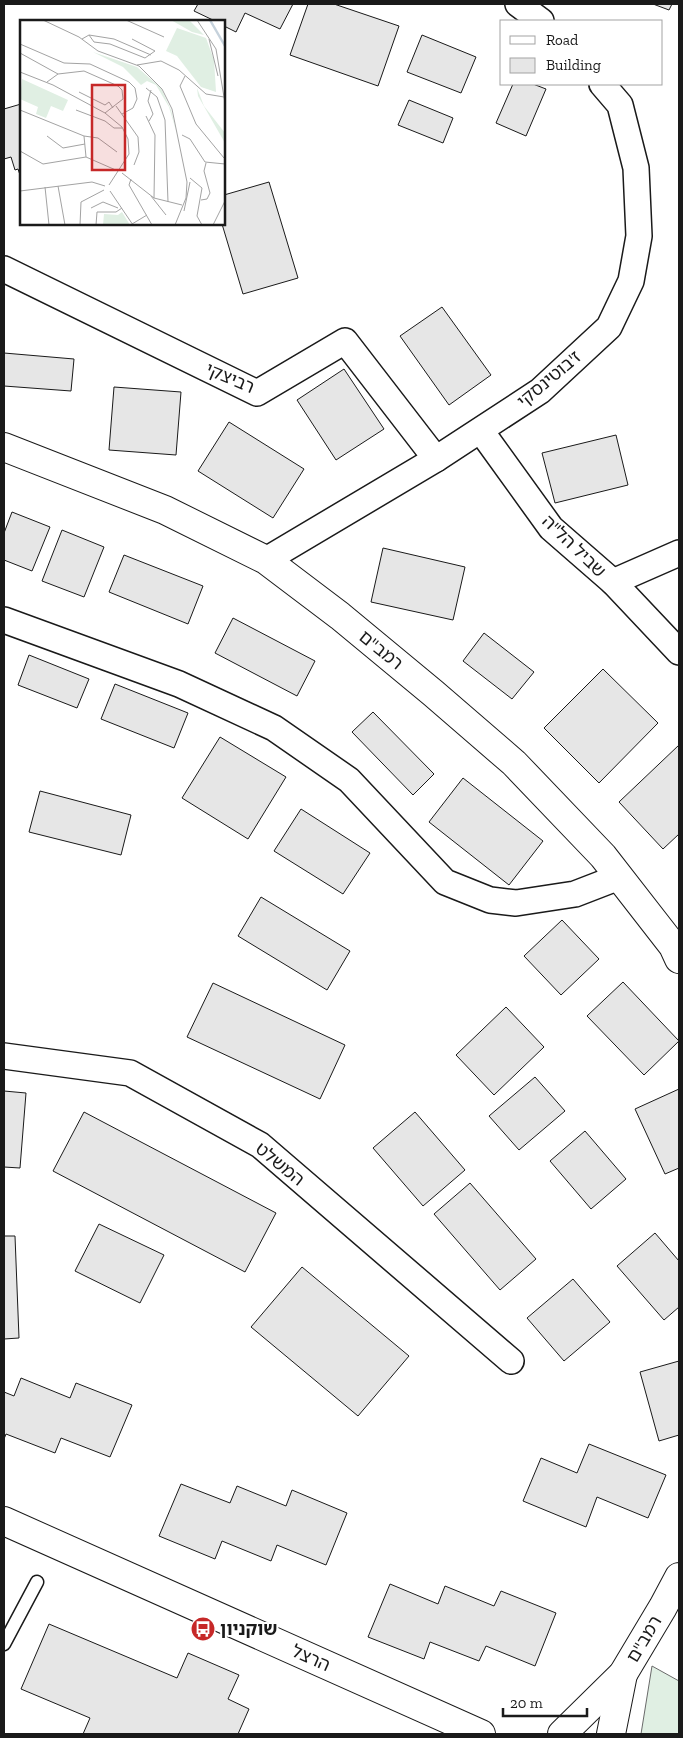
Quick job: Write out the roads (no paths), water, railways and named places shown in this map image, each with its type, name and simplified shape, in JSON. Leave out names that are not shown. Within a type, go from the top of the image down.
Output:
[{"type":"street","points":[[518,4],[540,20]]},
{"type":"street","name":"ז'בוטינסקי","points":[[266,560],[436,459],[540,391],[609,327],[631,281],[639,236],[636,168],[620,105],[603,85]]},
{"type":"street","name":"רביצקי","points":[[4,269],[257,393],[346,341],[436,459]]},
{"type":"street","name":"שביל הל\"ה","points":[[481,431],[551,528],[613,582],[679,652]]},
{"type":"street","name":"רמב\"ם","points":[[4,447],[165,510],[266,560],[340,616],[426,687],[514,764],[603,856],[673,946],[679,959]]},
{"type":"street","points":[[613,582],[679,553]]},
{"type":"street","points":[[4,620],[179,684],[274,728],[349,780],[445,882],[490,900],[516,903],[575,894],[619,877]]},
{"type":"street","name":"המשלט","points":[[4,1056],[130,1073],[260,1145],[511,1361]]},
{"type":"street","name":"הרצל","points":[[4,1521],[481,1734]]},
{"type":"street","name":"רמב\"ם","points":[[562,1734],[623,1674],[679,1577]]},
{"type":"street","name":"רמב\"ם","points":[[611,1734],[623,1674]]},
{"type":"lane","points":[[4,1644],[37,1582]]},
{"type":"place","name":"שוקניון","points":[[203,1629]]}]
